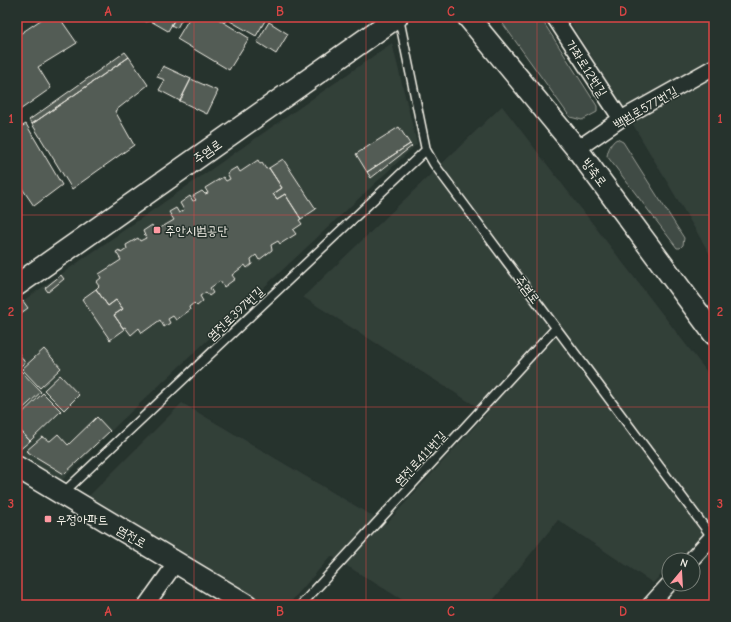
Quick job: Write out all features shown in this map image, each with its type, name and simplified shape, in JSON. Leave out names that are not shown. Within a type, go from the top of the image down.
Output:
[{"type":"street","name":"주염로","points":[[17,285],[398,17]]},
{"type":"street","name":"방축로","points":[[468,17],[577,149],[714,334]]},
{"type":"street","name":"가좌로12번길","points":[[554,17],[621,119]]},
{"type":"street","name":"백범로577번길","points":[[577,149],[621,119],[714,68]]},
{"type":"street","name":"염전로","points":[[17,467],[247,605]]},
{"type":"street","points":[[698,552],[712,537]]},
{"type":"street","points":[[146,605],[176,563]]},
{"type":"street","points":[[650,605],[662,592]]},
{"type":"lane","name":"주염로","points":[[398,17],[426,150],[434,164],[712,537]]},
{"type":"lane","name":"염전로397번길","points":[[62,494],[426,150]]},
{"type":"lane","name":"염전로411번길","points":[[301,605],[556,328]]},
{"type":"shaded area","points":[[498,17],[540,17],[597,106],[597,112],[582,120],[570,117]]},
{"type":"shaded area","points":[[567,17],[714,17],[714,261],[619,101]]},
{"type":"shaded area","points":[[392,43],[417,144],[118,424],[60,482],[17,455],[17,305]]},
{"type":"shaded area","points":[[502,106],[714,381],[714,536],[703,535],[685,552],[661,552],[661,575],[653,583],[558,520],[490,604],[491,605],[409,605],[331,556],[288,605],[269,605],[89,496],[182,403],[386,524],[487,413],[303,297]]},
{"type":"shaded area","points":[[617,139],[623,142],[684,238],[683,245],[680,248],[677,248],[607,156],[610,146]]},
{"type":"building","points":[[45,17],[59,17],[77,43],[38,67],[51,88],[17,112],[17,36]]},
{"type":"building","points":[[176,17],[168,31],[149,20],[147,22],[140,18]]},
{"type":"building","points":[[176,17],[183,17],[177,28],[171,25]]},
{"type":"building","points":[[190,17],[215,17],[249,38],[229,70],[177,39]]},
{"type":"building","points":[[217,17],[228,17],[225,22]]},
{"type":"building","points":[[232,17],[263,17],[266,19],[256,36],[230,21]]},
{"type":"building","points":[[269,22],[288,34],[276,54],[257,42]]},
{"type":"building","points":[[125,52],[129,57],[32,124],[29,120]]},
{"type":"building","points":[[129,57],[148,85],[115,111],[134,145],[72,189],[32,124]]},
{"type":"building","points":[[163,66],[191,79],[180,101],[159,90],[165,80],[157,77]]},
{"type":"building","points":[[191,79],[218,91],[207,114],[180,101]]},
{"type":"building","points":[[26,124],[62,185],[34,206],[17,181],[17,129]]},
{"type":"building","points":[[399,127],[410,144],[367,172],[356,154]]},
{"type":"building","points":[[410,144],[412,146],[371,178],[367,172]]},
{"type":"building","points":[[283,159],[316,209],[301,219],[285,194],[277,199],[273,194],[282,188],[269,168]]},
{"type":"building","points":[[258,160],[266,169],[269,168],[282,188],[273,194],[277,199],[285,194],[301,219],[299,220],[302,224],[293,230],[296,234],[280,244],[278,241],[271,245],[272,250],[259,260],[256,255],[251,259],[252,264],[247,268],[245,265],[232,275],[235,279],[224,287],[220,281],[210,288],[213,293],[209,296],[206,292],[200,296],[203,301],[197,306],[194,303],[189,307],[190,310],[176,320],[173,316],[168,319],[170,323],[164,327],[160,320],[142,333],[139,328],[131,335],[125,327],[123,328],[114,315],[123,309],[116,300],[108,306],[96,289],[99,286],[96,282],[101,278],[99,274],[121,260],[116,252],[119,250],[121,253],[127,249],[126,245],[138,238],[140,241],[146,238],[143,231],[152,225],[155,231],[174,220],[169,212],[176,208],[179,213],[184,210],[180,203],[190,196],[193,201],[196,200],[193,196],[202,191],[205,194],[208,193],[205,188],[223,177],[226,181],[230,179],[227,173],[237,167],[240,172]]},
{"type":"building","points":[[17,187],[23,195],[17,199]]},
{"type":"building","points":[[61,275],[64,279],[48,292],[45,288]]},
{"type":"building","points":[[96,289],[108,306],[116,300],[123,309],[114,315],[124,330],[110,340],[82,299]]},
{"type":"building","points":[[23,301],[28,308],[17,316],[17,305]]},
{"type":"building","points":[[44,349],[61,368],[40,388],[22,369]]},
{"type":"building","points":[[17,350],[25,363],[17,368]]},
{"type":"building","points":[[21,371],[41,392],[17,414],[17,375]]},
{"type":"building","points":[[60,375],[79,395],[64,410],[44,390]]},
{"type":"building","points":[[43,393],[61,411],[30,441],[17,427],[17,418]]},
{"type":"building","points":[[97,417],[110,431],[64,474],[26,451],[42,437],[50,441],[58,434],[68,445]]},
{"type":"building","points":[[17,427],[30,441],[18,451],[17,451]]},
{"type":"place","name":"주안시범공단","points":[[157,230]]},
{"type":"place","name":"우정아파트","points":[[48,519]]}]
